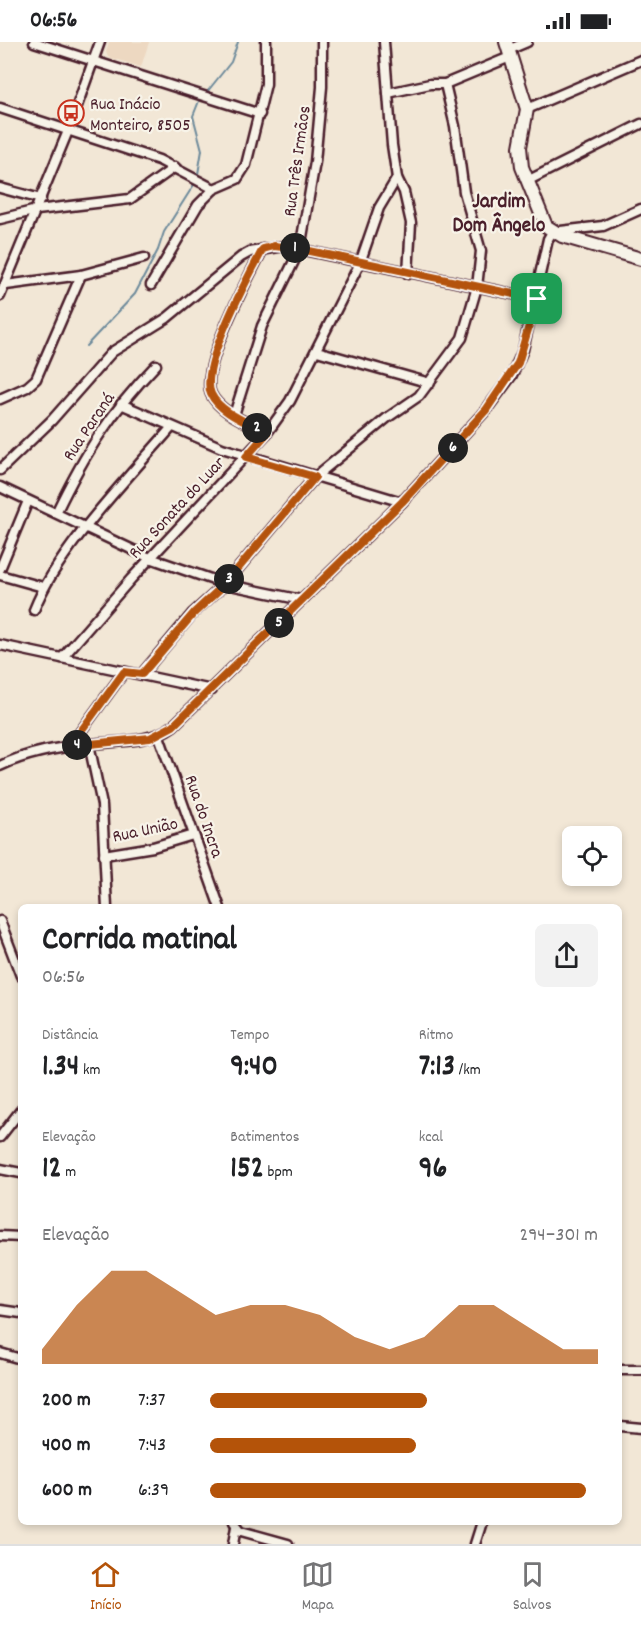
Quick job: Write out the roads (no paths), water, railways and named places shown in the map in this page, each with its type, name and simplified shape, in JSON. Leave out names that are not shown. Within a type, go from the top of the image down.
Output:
[{"type":"street","points":[[34,42],[260,114]]},
{"type":"street","points":[[0,296],[37,210],[100,42]]},
{"type":"street","points":[[152,285],[189,218],[214,189],[230,183],[241,174],[260,114],[266,84],[266,42]]},
{"type":"street","name":"Rua Três Irmãos","points":[[234,415],[262,326],[300,249],[315,162],[322,87],[322,42]]},
{"type":"street","points":[[384,42],[388,120],[397,178],[404,192],[411,223],[408,274]]},
{"type":"street","points":[[388,93],[430,84],[445,84],[527,42]]},
{"type":"street","points":[[508,50],[527,109],[520,147],[527,181],[546,226],[552,232],[641,259]]},
{"type":"street","points":[[527,109],[641,60]]},
{"type":"street","points":[[142,674],[187,620],[225,584],[315,477],[387,418],[411,404],[430,383],[462,338],[477,287],[481,251],[464,192],[455,126],[445,84]]},
{"type":"street","points":[[0,108],[128,148],[175,167],[214,189]]},
{"type":"street","points":[[527,181],[641,124]]},
{"type":"street","points":[[0,219],[37,210],[130,199],[175,167]]},
{"type":"street","name":"Rua Sonata do Luar","points":[[62,658],[150,558],[246,457],[290,401],[360,263],[379,208],[397,178]]},
{"type":"street","points":[[0,188],[41,199]]},
{"type":"street","points":[[552,232],[603,226],[641,209]]},
{"type":"street","points":[[0,766],[31,754],[70,746],[159,736],[212,690],[402,502],[459,441],[512,375],[523,350],[537,299],[548,239],[552,232]]},
{"type":"street","points":[[0,471],[52,420],[112,352],[167,318],[241,256],[263,249],[284,246],[408,274],[537,299]]},
{"type":"street","points":[[263,249],[236,303],[208,384],[215,400],[234,415],[267,433]]},
{"type":"street","points":[[6,285],[81,275],[144,258]]},
{"type":"street","points":[[0,399],[27,387],[36,378],[81,275]]},
{"type":"street","points":[[317,351],[430,383]]},
{"type":"street","name":"Rua Paraná","points":[[56,513],[90,446],[121,404],[156,365]]},
{"type":"street","points":[[121,404],[171,428],[246,457],[402,502]]},
{"type":"street","points":[[34,610],[43,587],[86,529],[171,428]]},
{"type":"street","points":[[0,487],[150,558],[225,584],[303,600]]},
{"type":"street","points":[[0,568],[28,501]]},
{"type":"street","points":[[0,575],[43,587]]},
{"type":"street","points":[[0,645],[212,690]]},
{"type":"street","points":[[70,746],[124,672]]},
{"type":"street","name":"Rua do Incra","points":[[159,736],[219,904]]},
{"type":"street","points":[[89,744],[102,805],[107,904]]},
{"type":"street","name":"Rua União","points":[[104,855],[153,848],[193,835]]},
{"type":"street","points":[[0,921],[18,968]]},
{"type":"street","points":[[0,1137],[18,1114]]},
{"type":"street","points":[[0,1169],[18,1172]]},
{"type":"street","points":[[0,1236],[18,1237]]},
{"type":"street","points":[[0,1310],[18,1313]]},
{"type":"street","points":[[0,1353],[18,1358]]},
{"type":"street","points":[[622,1370],[641,1370]]},
{"type":"street","points":[[622,1426],[641,1428]]},
{"type":"street","points":[[234,1544],[235,1525],[288,1544]]},
{"type":"street","points":[[475,1544],[482,1525]]},
{"type":"waterway","points":[[207,92],[231,62],[238,42]]},
{"type":"waterway","points":[[198,174],[202,150],[193,116],[199,101]]},
{"type":"waterway","points":[[86,346],[135,294],[158,250],[164,232],[195,183]]},
{"type":"place","name":"Rua Inácio Monteiro, 8505","points":[[71,113]]},
{"type":"district","name":"Jardim Dom Ângelo","points":[[499,212]]}]
